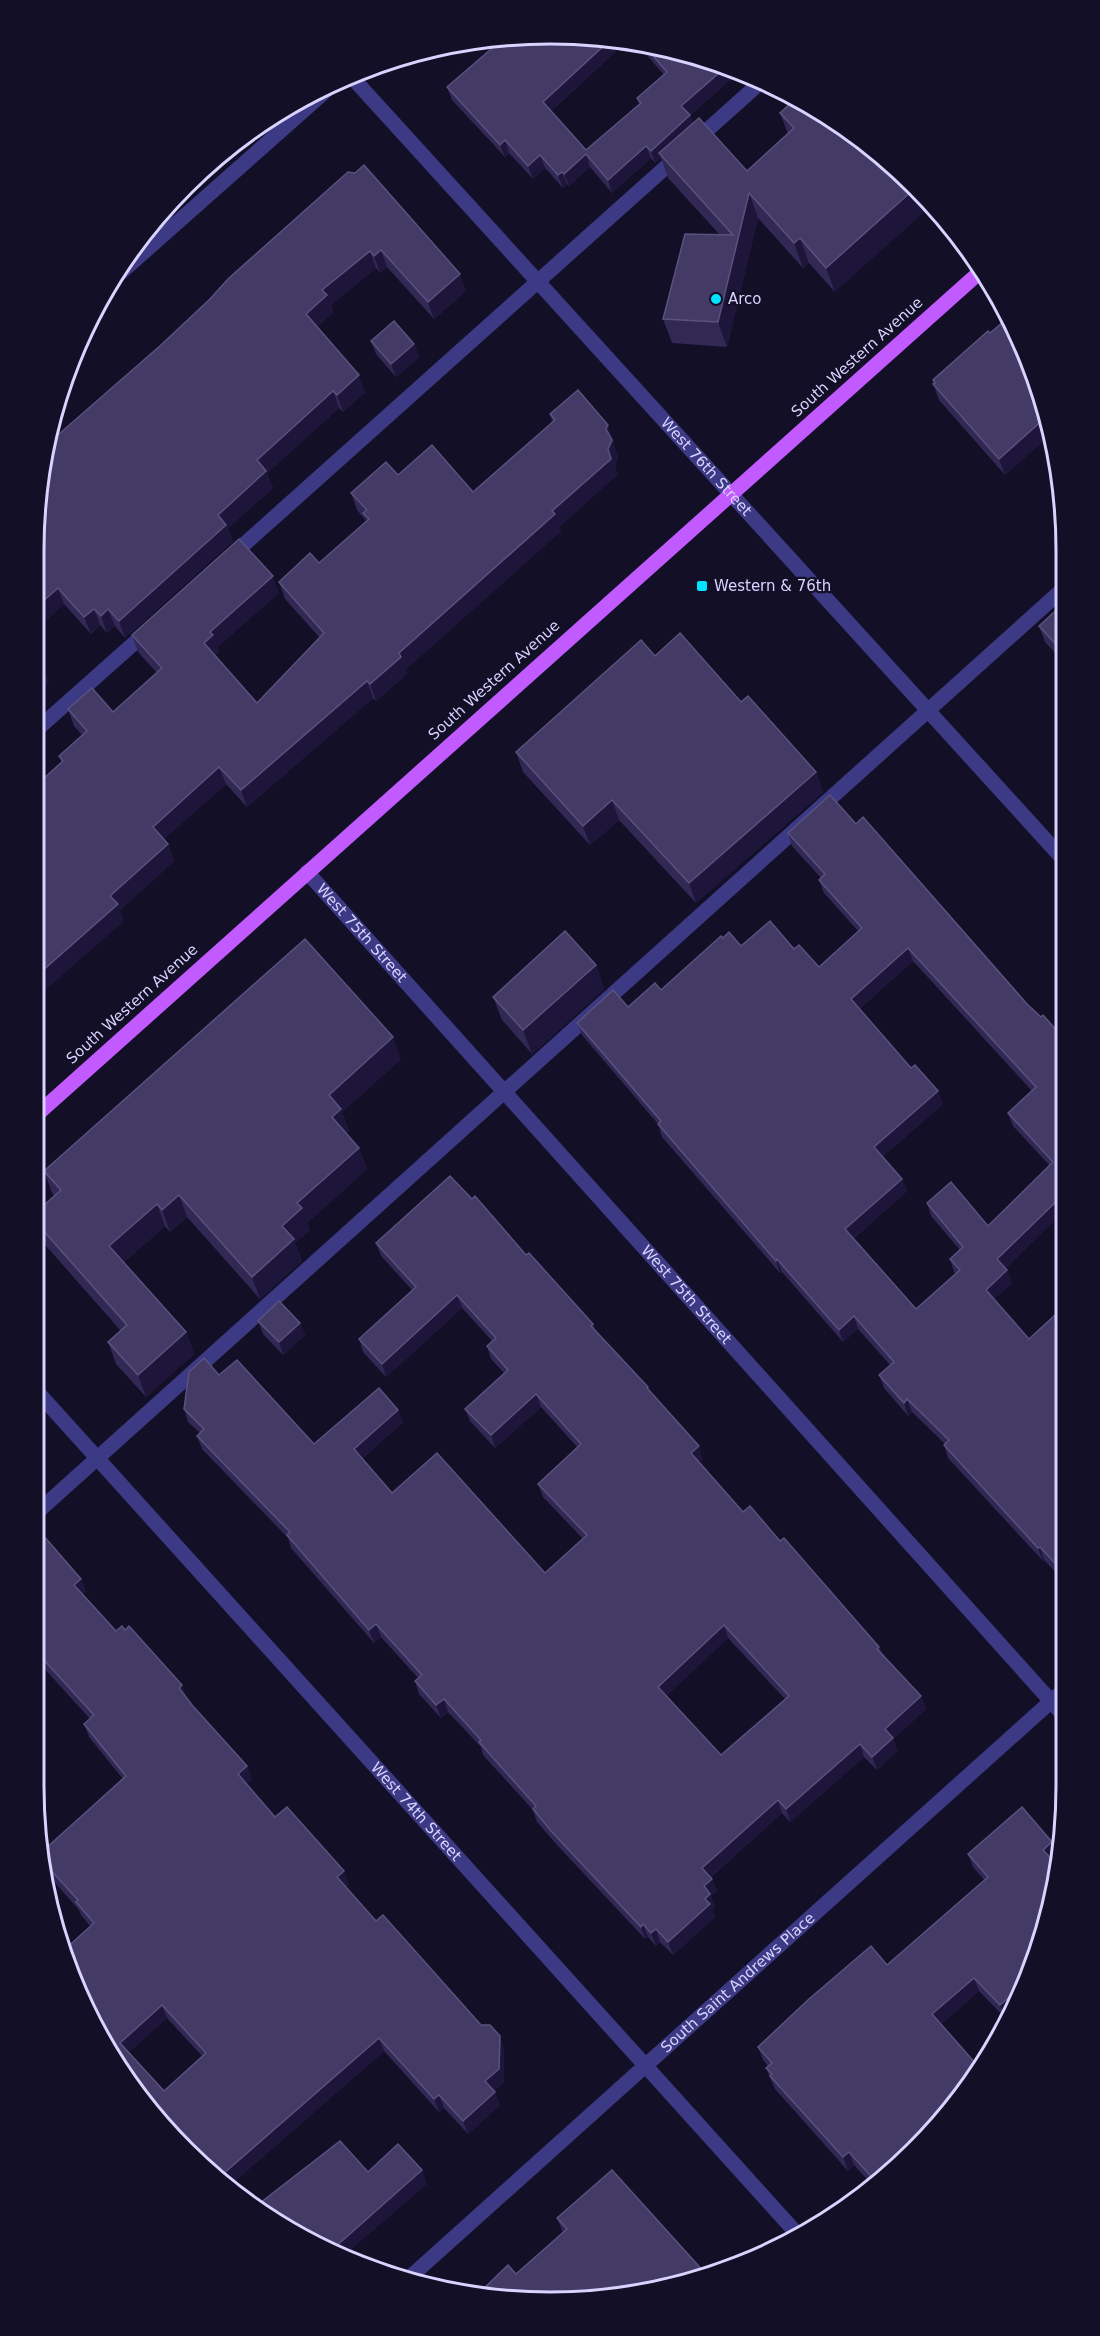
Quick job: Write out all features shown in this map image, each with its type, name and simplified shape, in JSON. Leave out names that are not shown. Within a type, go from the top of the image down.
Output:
[{"type":"main road","name":"South Western Avenue","points":[[44,1108],[975,276]]},
{"type":"street","name":"West 76th Street","points":[[356,82],[1056,851]]},
{"type":"street","points":[[219,567],[755,87]]},
{"type":"street","points":[[136,259],[312,103]]},
{"type":"street","points":[[44,1506],[1056,595]]},
{"type":"street","points":[[44,723],[157,622]]},
{"type":"street","name":"West 75th Street","points":[[307,872],[1056,1707]]},
{"type":"street","name":"West 74th Street","points":[[44,1399],[794,2230]]},
{"type":"street","name":"South Saint Andrews Place","points":[[414,2274],[1056,1697]]},
{"type":"building","points":[[550,44],[603,47],[543,102],[586,150],[641,103],[637,98],[667,72],[651,53],[720,73],[681,106],[690,115],[651,151],[646,146],[608,180],[586,154],[564,174],[562,172],[558,175],[540,155],[528,166],[505,140],[500,145],[447,87],[493,47]]},
{"type":"building","points":[[790,104],[803,111],[858,148],[909,193],[826,268],[800,238],[794,243],[749,193],[718,322],[663,319],[685,234],[733,235],[659,153],[699,118],[747,171],[794,128],[780,113]]},
{"type":"building","points":[[364,165],[460,274],[428,302],[381,250],[374,256],[370,251],[322,290],[327,295],[306,314],[359,375],[337,395],[333,391],[257,460],[266,471],[218,515],[226,525],[119,621],[108,609],[101,616],[94,609],[84,617],[58,588],[44,600],[45,517],[57,436],[161,345],[229,278],[348,172],[355,173]]},
{"type":"building","points":[[394,321],[414,344],[391,364],[371,341]]},
{"type":"building","points":[[1002,323],[1030,387],[1040,423],[999,459],[933,384],[935,383],[933,380],[988,331],[990,333]]},
{"type":"building","points":[[578,390],[608,425],[606,429],[612,440],[608,449],[611,459],[552,511],[555,514],[399,653],[401,657],[370,684],[367,681],[241,790],[219,767],[153,827],[168,844],[110,896],[118,904],[44,969],[44,778],[63,761],[59,756],[87,731],[68,709],[92,688],[113,712],[162,668],[132,635],[239,539],[273,576],[210,632],[213,635],[204,643],[257,703],[324,633],[279,582],[310,553],[319,563],[369,519],[363,513],[367,510],[351,493],[386,462],[398,475],[432,445],[473,492],[555,420],[550,414]]},
{"type":"building","points":[[1056,610],[1056,644],[1039,626]]},
{"type":"building","points":[[680,633],[741,702],[748,696],[816,772],[689,883],[612,800],[583,826],[516,752],[641,640],[655,656]]},
{"type":"building","points":[[830,795],[856,824],[863,817],[1027,1004],[1041,1017],[1043,1015],[1056,1030],[1056,1202],[997,1259],[1007,1270],[986,1290],[1029,1339],[1056,1314],[1056,1564],[1040,1547],[1038,1548],[944,1445],[949,1440],[907,1399],[904,1403],[879,1375],[894,1362],[854,1316],[839,1330],[658,1124],[661,1121],[577,1023],[613,990],[628,1007],[655,983],[661,990],[721,936],[723,938],[729,932],[741,946],[770,921],[794,949],[799,945],[819,967],[862,928],[819,880],[825,874],[788,833]],"holes":[[[908,948],[1036,1087],[1008,1113],[1053,1162],[988,1226],[951,1182],[927,1203],[963,1247],[950,1259],[960,1270],[916,1309],[845,1229],[902,1179],[874,1147],[938,1091],[915,1065],[911,1068],[851,999]]]},
{"type":"building","points":[[565,931],[596,965],[523,1030],[493,997]]},
{"type":"building","points":[[305,939],[393,1037],[329,1095],[341,1109],[332,1117],[359,1148],[297,1203],[302,1208],[282,1226],[294,1239],[252,1277],[179,1195],[162,1210],[157,1204],[109,1246],[186,1332],[138,1375],[108,1342],[127,1325],[44,1231],[44,1205],[61,1190],[44,1171]]},
{"type":"building","points":[[450,1176],[472,1199],[475,1196],[526,1255],[529,1253],[593,1324],[591,1326],[699,1446],[691,1453],[743,1512],[750,1506],[780,1541],[784,1538],[879,1647],[877,1649],[921,1696],[885,1729],[893,1738],[872,1757],[860,1744],[786,1809],[778,1800],[702,1868],[712,1879],[704,1886],[710,1894],[705,1899],[710,1904],[668,1942],[656,1929],[651,1933],[643,1924],[641,1927],[552,1832],[533,1809],[536,1806],[444,1699],[436,1705],[415,1681],[422,1675],[376,1624],[369,1630],[287,1535],[290,1532],[197,1436],[204,1429],[184,1409],[189,1372],[204,1358],[219,1375],[237,1360],[314,1444],[379,1388],[398,1410],[354,1449],[392,1493],[437,1453],[545,1573],[587,1535],[538,1484],[581,1444],[536,1394],[491,1435],[465,1409],[508,1370],[487,1346],[496,1338],[457,1295],[382,1364],[359,1339],[416,1287],[376,1243]],"holes":[[[724,1625],[789,1696],[721,1755],[658,1687]]]},
{"type":"building","points":[[279,1301],[300,1323],[279,1342],[258,1321]]},
{"type":"building","points":[[44,1536],[81,1579],[74,1585],[116,1631],[122,1626],[125,1630],[129,1626],[182,1685],[179,1688],[192,1705],[247,1766],[238,1774],[275,1817],[287,1807],[344,1871],[337,1877],[376,1921],[383,1915],[481,2025],[490,2025],[500,2036],[499,2069],[485,2081],[495,2092],[463,2121],[439,2095],[434,2099],[379,2038],[224,2173],[216,2167],[169,2120],[129,2067],[96,2010],[69,1946],[94,1923],[76,1902],[78,1900],[51,1870],[48,1847],[126,1776],[84,1724],[94,1715],[44,1660]],"holes":[[[162,2005],[206,2053],[164,2091],[120,2043]]]},
{"type":"building","points":[[1022,1807],[1052,1842],[1043,1850],[1051,1859],[1047,1885],[1030,1949],[1011,1996],[1000,2005],[974,1978],[932,2014],[974,2062],[931,2120],[872,2177],[849,2152],[843,2157],[770,2076],[772,2074],[766,2068],[772,2063],[758,2047],[809,1999],[871,1946],[887,1965],[988,1877],[968,1854]]},
{"type":"building","points":[[340,2141],[368,2172],[398,2144],[422,2170],[337,2245],[297,2225],[262,2202]]},
{"type":"building","points":[[612,2170],[702,2269],[649,2283],[583,2291],[550,2292],[484,2288],[508,2265],[516,2274],[567,2229],[557,2218]]},
{"type":"place","name":"Arco","points":[[716,299]]},
{"type":"place","name":"Western & 76th","points":[[702,586]]}]
